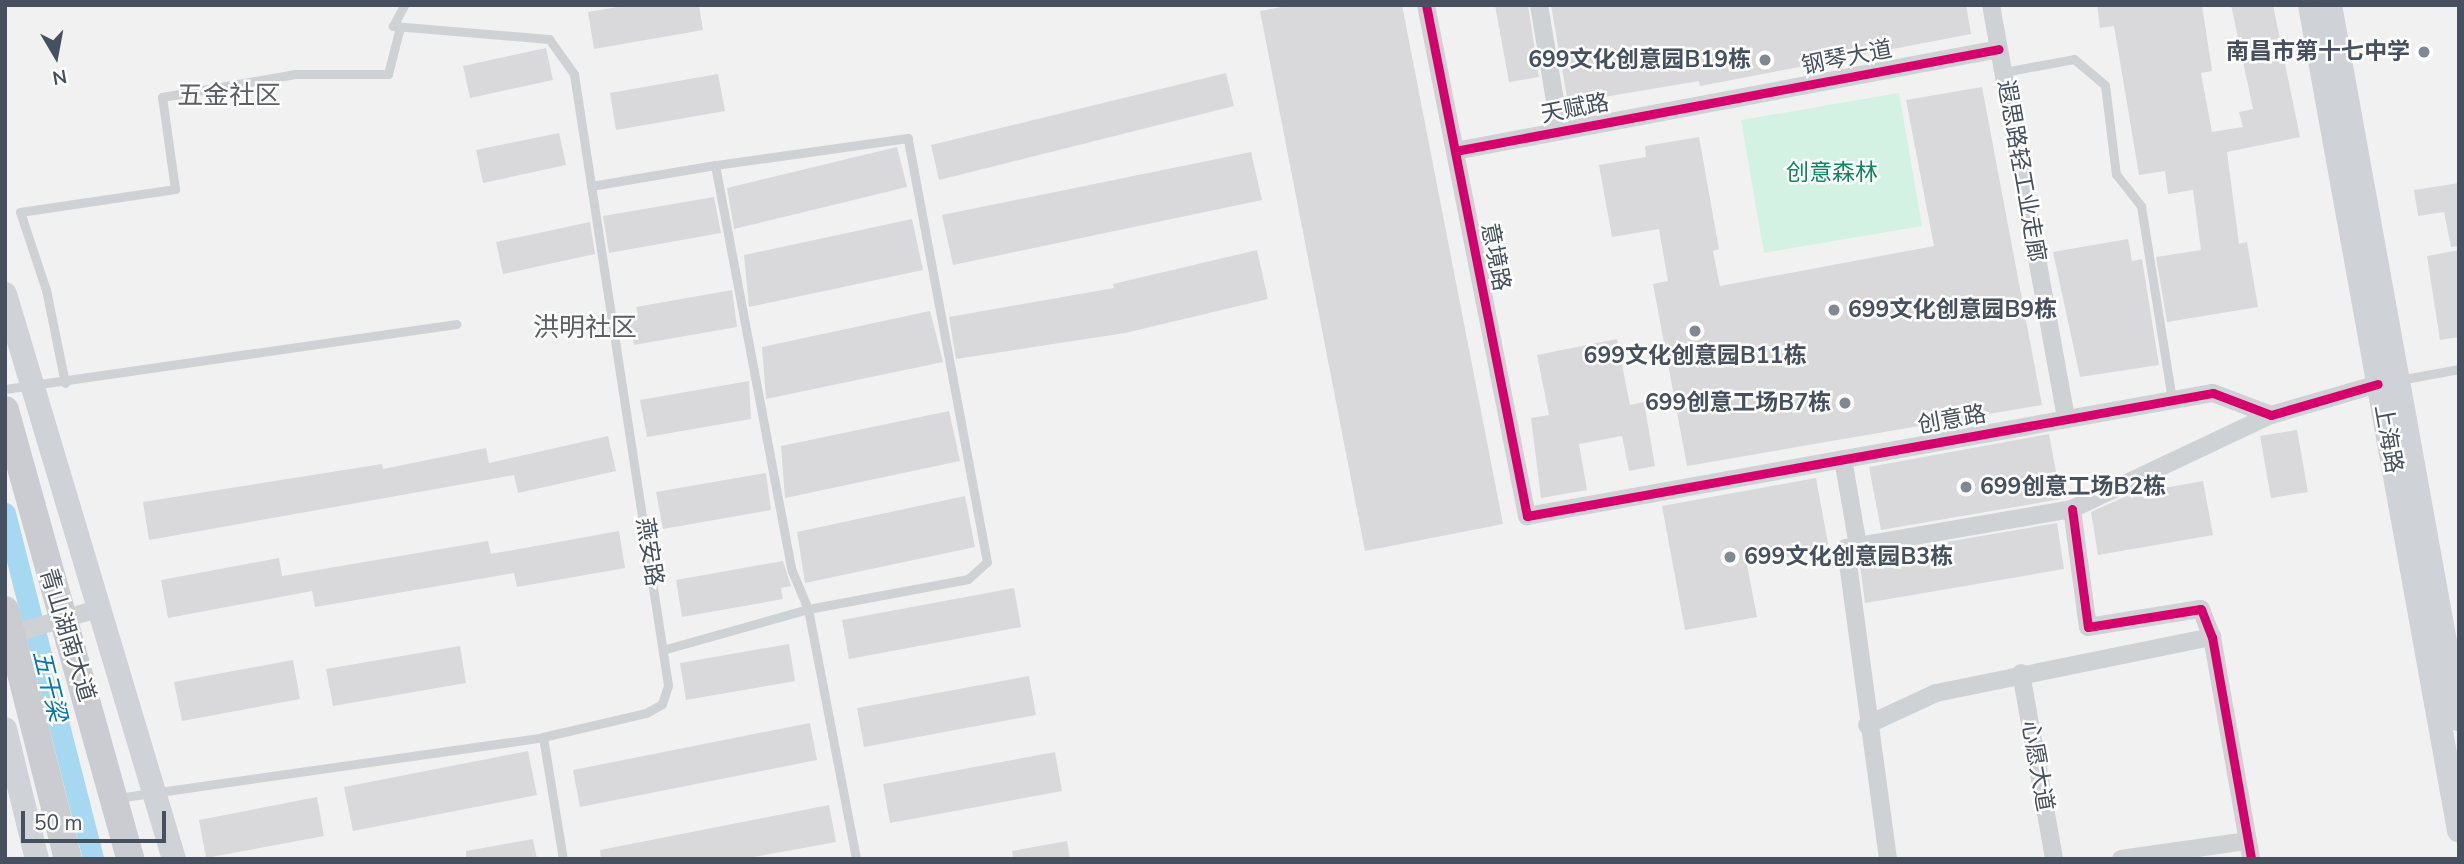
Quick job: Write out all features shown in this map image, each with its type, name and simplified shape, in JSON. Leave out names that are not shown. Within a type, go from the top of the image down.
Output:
[{"type":"main road","name":"上海路","points":[[2310,5],[2459,719]]},
{"type":"main road","name":"上海路","points":[[2330,5],[2459,831]]},
{"type":"main road","points":[[5,294],[174,859]]},
{"type":"main road","name":"青山湖南大道","points":[[5,410],[61,620],[117,798],[130,859]]},
{"type":"main road","points":[[7,627],[68,859]]},
{"type":"main road","points":[[5,729],[37,859]]},
{"type":"street","name":"意境路","points":[[1426,5],[1527,516]]},
{"type":"street","points":[[1539,5],[1560,131]]},
{"type":"street","name":"遐思路轻工业走廊","points":[[1991,5],[2066,419]]},
{"type":"street","name":"钢琴大道","points":[[1702,105],[1999,49]]},
{"type":"street","name":"天赋路","points":[[1455,151],[1702,105]]},
{"type":"street","points":[[1888,859],[1867,725],[1846,548],[2072,509],[2271,415],[2388,382]]},
{"type":"street","name":"创意路","points":[[1527,516],[2213,393],[2271,415]]},
{"type":"street","points":[[1843,459],[1858,546]]},
{"type":"street","points":[[2072,509],[2088,627],[2201,610],[2212,637],[2249,850],[2121,859]]},
{"type":"street","points":[[7,627],[61,620],[98,609]]},
{"type":"street","points":[[1867,725],[1936,693],[2021,673],[2212,637]]},
{"type":"street","name":"心愿大道","points":[[2021,673],[2054,859]]},
{"type":"lane","points":[[65,383],[46,290],[20,212],[175,189],[162,97],[295,74],[388,74],[400,27],[393,26],[404,5]]},
{"type":"lane","name":"燕安路","points":[[117,798],[155,789],[543,737],[662,704],[668,685],[666,649],[574,74],[549,39],[400,27]]},
{"type":"lane","points":[[2004,72],[2074,59],[2105,85],[2116,174],[2141,206],[2172,400]]},
{"type":"lane","points":[[592,186],[908,138],[987,562],[968,579],[808,609],[666,649]]},
{"type":"lane","points":[[715,166],[792,571],[808,609],[856,859]]},
{"type":"lane","points":[[5,389],[32,388],[456,324]]},
{"type":"lane","points":[[2388,382],[2459,369]]},
{"type":"lane","points":[[543,737],[563,859]]},
{"type":"green space","name":"创意森林","points":[[1899,93],[1922,226],[1764,253],[1741,120]]},
{"type":"building","points":[[629,5],[699,5],[703,30],[594,49],[588,12]]},
{"type":"building","points":[[1292,5],[1402,5],[1503,524],[1365,551],[1260,11]]},
{"type":"building","points":[[1495,5],[1528,5],[1539,77],[1509,82]]},
{"type":"building","points":[[1551,5],[1966,5],[1971,34],[1700,86],[1699,81],[1568,103]]},
{"type":"building","points":[[2097,5],[2202,5],[2212,71],[2201,73],[2212,132],[2243,127],[2239,112],[2253,109],[2231,5],[2273,5],[2300,137],[2227,152],[2239,244],[2247,242],[2258,307],[2167,322],[2156,257],[2201,250],[2193,190],[2168,194],[2165,171],[2139,175],[2114,26],[2100,28]]},
{"type":"building","points":[[546,48],[553,80],[470,98],[463,66]]},
{"type":"building","points":[[1226,73],[1234,106],[939,180],[931,145]]},
{"type":"building","points":[[718,74],[725,111],[616,130],[610,93]]},
{"type":"building","points":[[1982,87],[2042,405],[1687,466],[1653,284],[1668,281],[1659,229],[1612,237],[1599,165],[1646,157],[1645,146],[1699,137],[1719,249],[1713,251],[1720,286],[1934,246],[1906,100]]},
{"type":"building","points":[[559,133],[566,165],[483,183],[476,150]]},
{"type":"building","points":[[897,147],[907,187],[734,229],[727,188]]},
{"type":"building","points":[[1251,152],[1262,200],[953,265],[942,215]]},
{"type":"building","points":[[2459,183],[2459,246],[2451,247],[2444,212],[2418,216],[2414,190]]},
{"type":"building","points":[[714,197],[721,233],[609,253],[603,216]]},
{"type":"building","points":[[912,219],[923,270],[749,307],[744,255]]},
{"type":"building","points":[[590,222],[595,254],[503,274],[496,242]]},
{"type":"building","points":[[2128,239],[2132,261],[2142,259],[2159,365],[2080,377],[2053,252]]},
{"type":"building","points":[[1257,250],[1268,299],[1125,333],[956,359],[949,317],[1114,288],[1113,284]]},
{"type":"building","points":[[2459,250],[2459,337],[2440,340],[2427,256]]},
{"type":"building","points":[[732,290],[737,327],[634,345],[629,317],[638,315],[636,307]]},
{"type":"building","points":[[930,311],[943,362],[766,399],[762,347]]},
{"type":"building","points":[[1617,339],[1630,405],[1644,402],[1655,466],[1629,471],[1622,436],[1579,444],[1587,490],[1541,498],[1531,418],[1549,415],[1537,355]]},
{"type":"building","points":[[749,381],[751,419],[647,437],[640,400]]},
{"type":"building","points":[[949,411],[960,461],[785,498],[781,446]]},
{"type":"building","points":[[2297,430],[2308,492],[2271,498],[2260,436]]},
{"type":"building","name":"699创意工场B2栋","points":[[2049,434],[2061,499],[1881,530],[1869,467]]},
{"type":"building","points":[[608,436],[616,471],[518,493],[514,475],[149,540],[143,502],[382,464],[383,469],[486,448],[489,463]]},
{"type":"building","points":[[766,473],[771,510],[663,529],[656,492]]},
{"type":"building","name":"699文化创意园B3栋","points":[[1816,478],[1829,549],[1747,565],[1757,617],[1685,630],[1662,506]]},
{"type":"building","points":[[2203,481],[2213,535],[2098,555],[2091,512],[2131,494]]},
{"type":"building","points":[[965,496],[975,547],[805,583],[797,532]]},
{"type":"building","points":[[2057,523],[2064,569],[1865,603],[1859,557]]},
{"type":"building","points":[[619,531],[625,568],[517,587],[514,573],[315,607],[312,591],[168,618],[161,580],[279,558],[282,576],[488,541],[491,554]]},
{"type":"building","points":[[783,561],[791,586],[781,588],[783,599],[682,617],[676,580]]},
{"type":"building","points":[[1014,588],[1021,627],[849,659],[842,620]]},
{"type":"building","points":[[789,644],[795,681],[686,700],[680,663]]},
{"type":"building","points":[[460,646],[466,683],[333,706],[326,669]]},
{"type":"building","points":[[293,660],[300,699],[182,721],[174,682]]},
{"type":"building","points":[[1029,676],[1036,715],[864,747],[857,708]]},
{"type":"building","points":[[810,723],[817,760],[580,807],[573,770]]},
{"type":"building","points":[[528,751],[537,795],[353,831],[344,787]]},
{"type":"building","points":[[1055,752],[1062,791],[890,823],[883,784]]},
{"type":"building","points":[[317,797],[324,836],[206,858],[199,820]]},
{"type":"building","points":[[829,805],[836,842],[743,859],[601,859],[600,850]]},
{"type":"building","points":[[533,839],[537,859],[466,859],[466,851]]},
{"type":"building","points":[[1067,841],[1070,859],[1013,859],[1012,851]]},
{"type":"waterway","name":"五干梁","points":[[5,513],[93,859]]},
{"type":"cycle path","points":[[1426,5],[1527,516],[2213,393],[2271,415],[2378,384]]},
{"type":"cycle path","points":[[1455,151],[1999,49]]},
{"type":"cycle path","points":[[2072,509],[2088,627],[2201,609],[2212,637],[2251,859]]},
{"type":"place","name":"南昌市第十七中学","points":[[2424,52]]},
{"type":"place","name":"699文化创意园B19栋","points":[[1765,60]]},
{"type":"place","name":"699文化创意园B9栋","points":[[1834,310]]},
{"type":"place","name":"699文化创意园B11栋","points":[[1695,331]]},
{"type":"place","name":"699创意工场B7栋","points":[[1845,403]]},
{"type":"place","name":"699创意工场B2栋","points":[[1966,487]]},
{"type":"place","name":"699文化创意园B3栋","points":[[1730,557]]},
{"type":"district","name":"五金社区","points":[[229,96]]},
{"type":"district","name":"洪明社区","points":[[585,328]]}]
